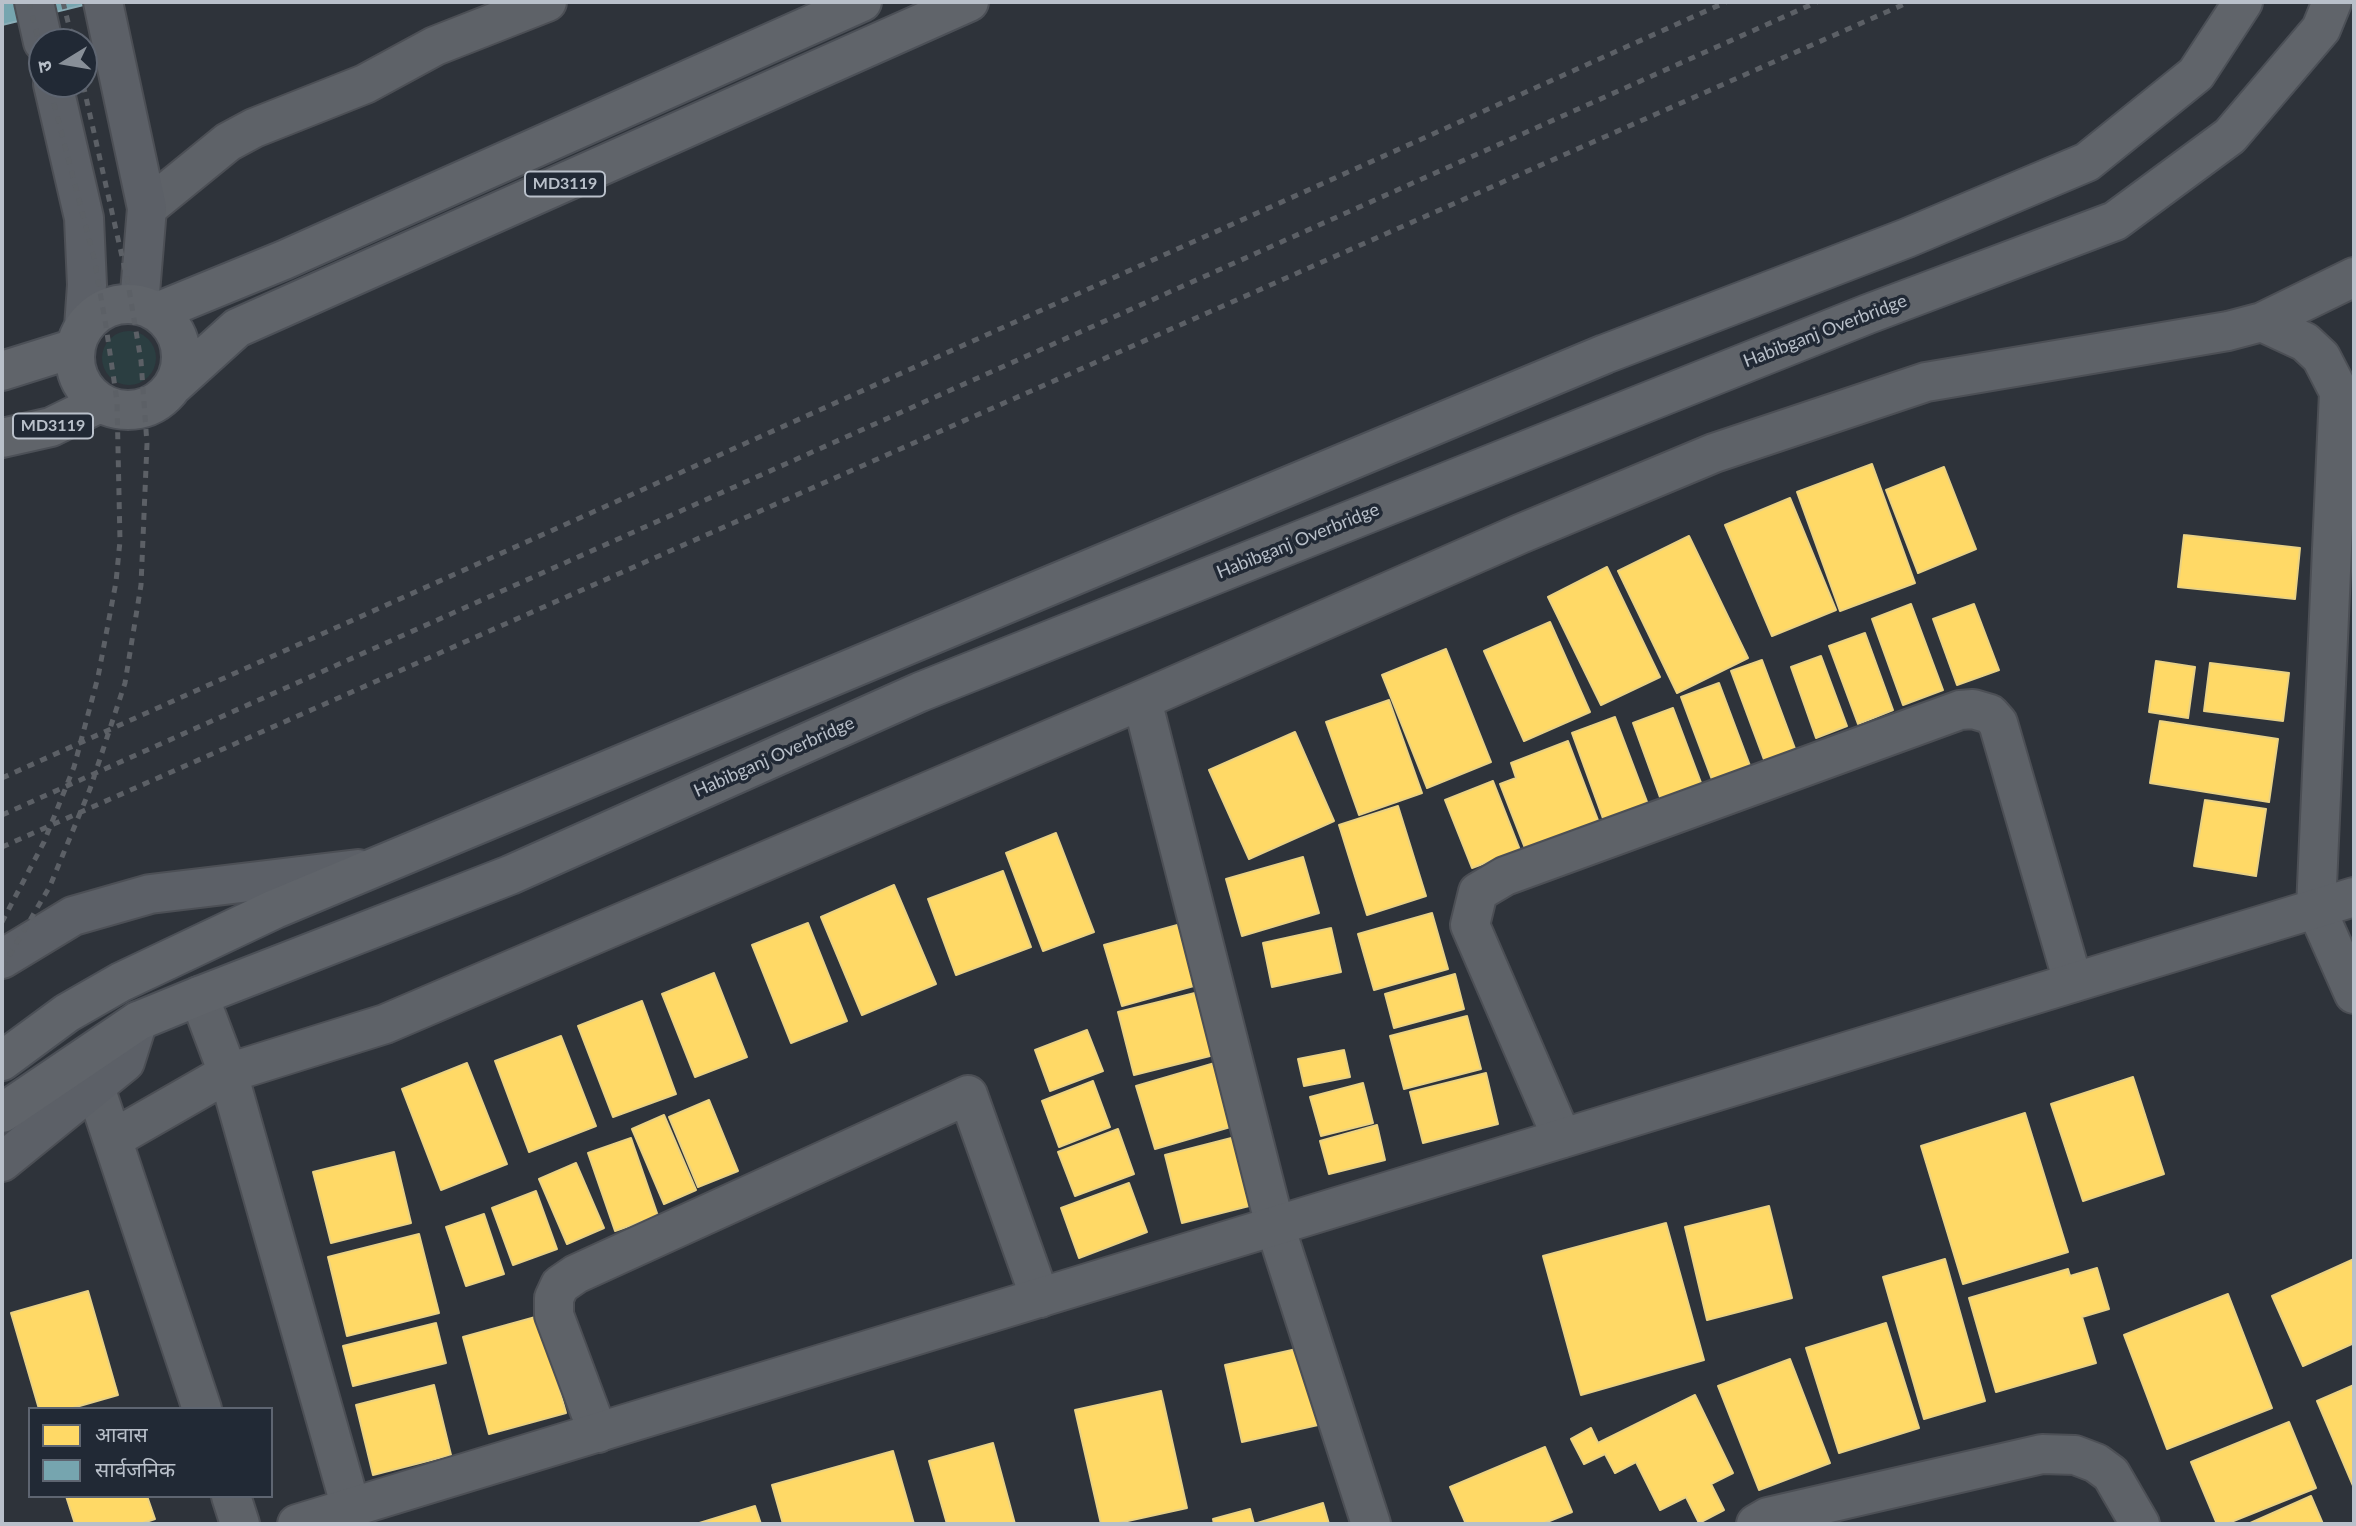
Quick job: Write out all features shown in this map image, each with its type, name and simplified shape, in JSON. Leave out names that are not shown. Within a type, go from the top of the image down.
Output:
[{"type":"main road","points":[[34,2],[40,28]]},
{"type":"main road","points":[[103,2],[147,208],[148,309]]},
{"type":"main road","name":"MD3119","points":[[148,309],[284,260],[862,2]]},
{"type":"main road","name":"MD3119","points":[[174,385],[237,328],[969,2]]},
{"type":"main road","points":[[2,1061],[67,1013],[121,982],[231,929],[1605,354],[1908,238],[2087,162],[2196,74],[2243,2]]},
{"type":"main road","name":"Habibganj Overbridge","points":[[2,1113],[138,1021],[510,875],[920,692],[1868,314],[2115,221],[2230,136],[2320,29],[2332,2]]},
{"type":"main road","points":[[2,371],[80,337],[106,308],[122,304],[148,309],[178,337],[182,354],[174,385],[163,398],[149,407],[116,410],[100,403],[88,393],[79,379],[80,337],[87,285],[84,218],[56,98]]},
{"type":"main road","name":"MD3119","points":[[2,438],[51,427],[100,403]]},
{"type":"main road","points":[[2,959],[72,916],[150,894],[378,866]]},
{"type":"main road","points":[[2,1162],[125,1062],[138,1021]]},
{"type":"street","points":[[147,208],[228,142],[254,128],[365,84],[435,46],[547,2]]},
{"type":"street","points":[[113,1139],[229,1073],[385,1024],[1142,700],[1507,539],[1714,453],[1926,382],[2228,331],[2262,322],[2354,277]]},
{"type":"street","points":[[2262,322],[2305,342],[2321,357],[2339,392],[2316,908],[2354,994]]},
{"type":"street","points":[[1142,700],[1275,1226],[1371,1524]]},
{"type":"street","points":[[1562,1138],[1470,925],[1478,892],[1505,876],[1960,710],[1973,709],[1990,714],[1998,723],[2073,982]]},
{"type":"street","points":[[297,1524],[2354,897]]},
{"type":"street","points":[[199,996],[229,1073],[351,1508]]},
{"type":"street","points":[[95,1087],[201,1407]]},
{"type":"street","points":[[598,1433],[554,1315],[554,1298],[560,1285],[576,1274],[968,1095],[1040,1298]]},
{"type":"street","points":[[1756,1524],[1768,1517],[2042,1454],[2076,1455],[2096,1463],[2111,1474],[2140,1524]]},
{"type":"street","points":[[232,1498],[240,1524]]},
{"type":"shaded area","points":[[129,331],[148,339],[156,358],[148,377],[129,385],[110,377],[102,358],[110,339]]},
{"type":"building: आवास","points":[[1872,464],[1915,583],[1840,611],[1797,492]]},
{"type":"building: आवास","points":[[1944,467],[1976,549],[1918,573],[1886,490]]},
{"type":"building: आवास","points":[[1790,498],[1836,610],[1772,636],[1725,525]]},
{"type":"building: आवास","points":[[2184,535],[2300,548],[2295,599],[2178,587]]},
{"type":"building: आवास","points":[[1689,536],[1748,658],[1677,693],[1618,571]]},
{"type":"building: आवास","points":[[1607,567],[1660,677],[1601,705],[1548,597]]},
{"type":"building: आवास","points":[[1911,604],[1943,690],[1903,705],[1872,619]]},
{"type":"building: आवास","points":[[1974,604],[1999,670],[1957,685],[1933,619]]},
{"type":"building: आवास","points":[[1550,622],[1590,712],[1524,741],[1484,651]]},
{"type":"building: आवास","points":[[1865,633],[1893,710],[1858,724],[1829,646]]},
{"type":"building: आवास","points":[[1446,649],[1491,762],[1427,788],[1382,675]]},
{"type":"building: आवास","points":[[1821,656],[1847,726],[1816,738],[1791,667]]},
{"type":"building: आवास","points":[[1762,660],[1797,754],[1766,765],[1731,671]]},
{"type":"building: आवास","points":[[2156,661],[2195,667],[2188,718],[2149,712]]},
{"type":"building: आवास","points":[[2210,663],[2289,673],[2283,721],[2204,711]]},
{"type":"building: आवास","points":[[1719,683],[1755,779],[1717,793],[1681,697]]},
{"type":"building: आवास","points":[[1389,700],[1422,793],[1359,815],[1326,722]]},
{"type":"building: आवास","points":[[1673,708],[1706,796],[1665,811],[1633,723]]},
{"type":"building: आवास","points":[[1615,717],[1649,807],[1605,824],[1572,733]]},
{"type":"building: आवास","points":[[2160,721],[2278,739],[2269,802],[2150,783]]},
{"type":"building: आवास","points":[[1295,732],[1334,821],[1249,859],[1209,770]]},
{"type":"building: आवास","points":[[1568,741],[1601,828],[1528,856],[1500,784],[1516,778],[1511,763]]},
{"type":"building: आवास","points":[[1493,781],[1520,850],[1472,868],[1445,800]]},
{"type":"building: आवास","points":[[2205,800],[2266,809],[2256,876],[2194,866]]},
{"type":"building: आवास","points":[[1398,806],[1426,896],[1367,915],[1339,825]]},
{"type":"building: आवास","points":[[1056,833],[1094,932],[1043,951],[1006,853]]},
{"type":"building: आवास","points":[[1303,857],[1319,913],[1242,936],[1226,879]]},
{"type":"building: आवास","points":[[1003,871],[1031,947],[956,975],[928,899]]},
{"type":"building: आवास","points":[[894,885],[936,984],[862,1015],[821,917]]},
{"type":"building: आवास","points":[[1432,913],[1448,969],[1374,990],[1358,934]]},
{"type":"building: आवास","points":[[1192,921],[1208,982],[1122,1006],[1104,945]]},
{"type":"building: आवास","points":[[808,923],[847,1021],[791,1043],[752,945]]},
{"type":"building: आवास","points":[[1331,928],[1341,972],[1272,987],[1263,943]]},
{"type":"building: आवास","points":[[714,973],[747,1057],[695,1077],[662,994]]},
{"type":"building: आवास","points":[[1455,974],[1464,1009],[1394,1028],[1385,994]]},
{"type":"building: आवास","points":[[1207,990],[1222,1053],[1134,1075],[1118,1012]]},
{"type":"building: आवास","points":[[642,1001],[676,1094],[613,1117],[578,1026]]},
{"type":"building: आवास","points":[[1467,1016],[1481,1069],[1404,1089],[1390,1036]]},
{"type":"building: आवास","points":[[1087,1030],[1103,1071],[1050,1091],[1035,1050]]},
{"type":"building: आवास","points":[[561,1036],[596,1126],[529,1152],[495,1061]]},
{"type":"building: आवास","points":[[1344,1050],[1350,1077],[1304,1086],[1298,1059]]},
{"type":"building: आवास","points":[[1225,1060],[1244,1123],[1155,1149],[1136,1086]]},
{"type":"building: आवास","points":[[467,1063],[507,1164],[441,1190],[402,1089]]},
{"type":"building: आवास","points":[[1486,1073],[1498,1124],[1423,1143],[1410,1092]]},
{"type":"building: आवास","points":[[2133,1077],[2164,1174],[2083,1201],[2051,1104]]},
{"type":"building: आवास","points":[[1093,1081],[1110,1127],[1059,1147],[1042,1101]]},
{"type":"building: आवास","points":[[1363,1083],[1373,1123],[1321,1136],[1310,1097]]},
{"type":"building: आवास","points":[[709,1100],[738,1171],[698,1187],[669,1117]]},
{"type":"building: आवास","points":[[2025,1113],[2068,1252],[1963,1284],[1921,1146]]},
{"type":"building: आवास","points":[[664,1115],[696,1190],[664,1204],[632,1129]]},
{"type":"building: आवास","points":[[1377,1125],[1385,1160],[1329,1174],[1320,1141]]},
{"type":"building: आवास","points":[[1118,1129],[1134,1174],[1075,1196],[1058,1152]]},
{"type":"building: आवास","points":[[1243,1135],[1261,1203],[1182,1223],[1165,1155]]},
{"type":"building: आवास","points":[[631,1138],[658,1216],[615,1231],[588,1153]]},
{"type":"building: आवास","points":[[394,1152],[411,1223],[331,1243],[313,1172]]},
{"type":"building: आवास","points":[[576,1163],[604,1228],[567,1244],[539,1179]]},
{"type":"building: आवास","points":[[1129,1183],[1147,1232],[1079,1258],[1061,1208]]},
{"type":"building: आवास","points":[[536,1191],[557,1249],[513,1265],[492,1208]]},
{"type":"building: आवास","points":[[1769,1206],[1792,1298],[1707,1320],[1685,1227]]},
{"type":"building: आवास","points":[[484,1214],[504,1274],[466,1286],[446,1227]]},
{"type":"building: आवास","points":[[1666,1223],[1704,1360],[1581,1395],[1543,1256]]},
{"type":"building: आवास","points":[[419,1234],[439,1313],[347,1336],[328,1257]]},
{"type":"building: आवास","points":[[1945,1259],[1985,1401],[1924,1419],[1883,1277]]},
{"type":"building: आवास","points":[[2354,1259],[2354,1343],[2303,1366],[2272,1296]]},
{"type":"building: आवास","points":[[2097,1268],[2109,1309],[2082,1317],[2096,1363],[1996,1392],[1969,1298],[2068,1269],[2070,1276]]},
{"type":"building: आवास","points":[[88,1291],[118,1395],[76,1407],[38,1407],[11,1313]]},
{"type":"building: आवास","points":[[2228,1294],[2272,1408],[2167,1449],[2124,1335]]},
{"type":"building: आवास","points":[[539,1316],[566,1413],[489,1434],[463,1337]]},
{"type":"building: आवास","points":[[436,1323],[446,1363],[353,1386],[343,1346]]},
{"type":"building: आवास","points":[[1886,1323],[1919,1428],[1839,1453],[1806,1348]]},
{"type":"building: आवास","points":[[1301,1348],[1318,1425],[1242,1442],[1225,1365]]},
{"type":"building: आवास","points":[[1790,1359],[1830,1463],[1759,1490],[1718,1386]]},
{"type":"building: आवास","points":[[434,1385],[451,1455],[373,1475],[356,1405]]},
{"type":"building: आवास","points":[[2354,1385],[2354,1488],[2317,1401]]},
{"type":"building: आवास","points":[[1161,1391],[1187,1508],[1114,1524],[1101,1524],[1075,1410]]},
{"type":"building: आवास","points":[[1695,1395],[1733,1473],[1711,1484],[1724,1510],[1699,1523],[1686,1497],[1660,1510],[1636,1462],[1615,1473],[1605,1454],[1584,1464],[1571,1439],[1591,1428],[1598,1443]]},
{"type":"building: आवास","points":[[2289,1422],[2316,1488],[2226,1524],[2217,1524],[2191,1462]]},
{"type":"building: आवास","points":[[993,1443],[1015,1524],[947,1524],[929,1461]]},
{"type":"building: आवास","points":[[1545,1447],[1572,1512],[1542,1524],[1466,1524],[1450,1487]]},
{"type":"building: आवास","points":[[893,1451],[914,1524],[783,1524],[772,1485]]},
{"type":"building: आवास","points":[[2311,1496],[2323,1524],[2248,1524]]},
{"type":"building: आवास","points":[[67,1498],[148,1498],[155,1519],[140,1524],[75,1524]]},
{"type":"building: आवास","points":[[1323,1503],[1329,1524],[1254,1524]]},
{"type":"building: आवास","points":[[755,1506],[761,1524],[696,1524]]},
{"type":"building: आवास","points":[[1250,1509],[1254,1524],[1214,1524],[1213,1519]]},
{"type":"building: सार्वजनिक","points":[[2,2],[96,2],[2,25]]},
{"type":"railway","points":[[29,2],[35,28]]},
{"type":"railway","points":[[63,2],[70,28]]},
{"type":"railway","points":[[2,778],[1726,2]]},
{"type":"railway","points":[[2,815],[1817,2]]},
{"type":"railway","points":[[2,847],[1909,2]]},
{"type":"railway","points":[[2,922],[44,842],[74,767],[98,677],[116,582],[120,541],[117,401],[106,326],[94,258],[53,98]]},
{"type":"railway","points":[[2,968],[50,886],[90,789],[125,683],[141,585],[147,444],[141,361],[128,283],[86,98]]}]
